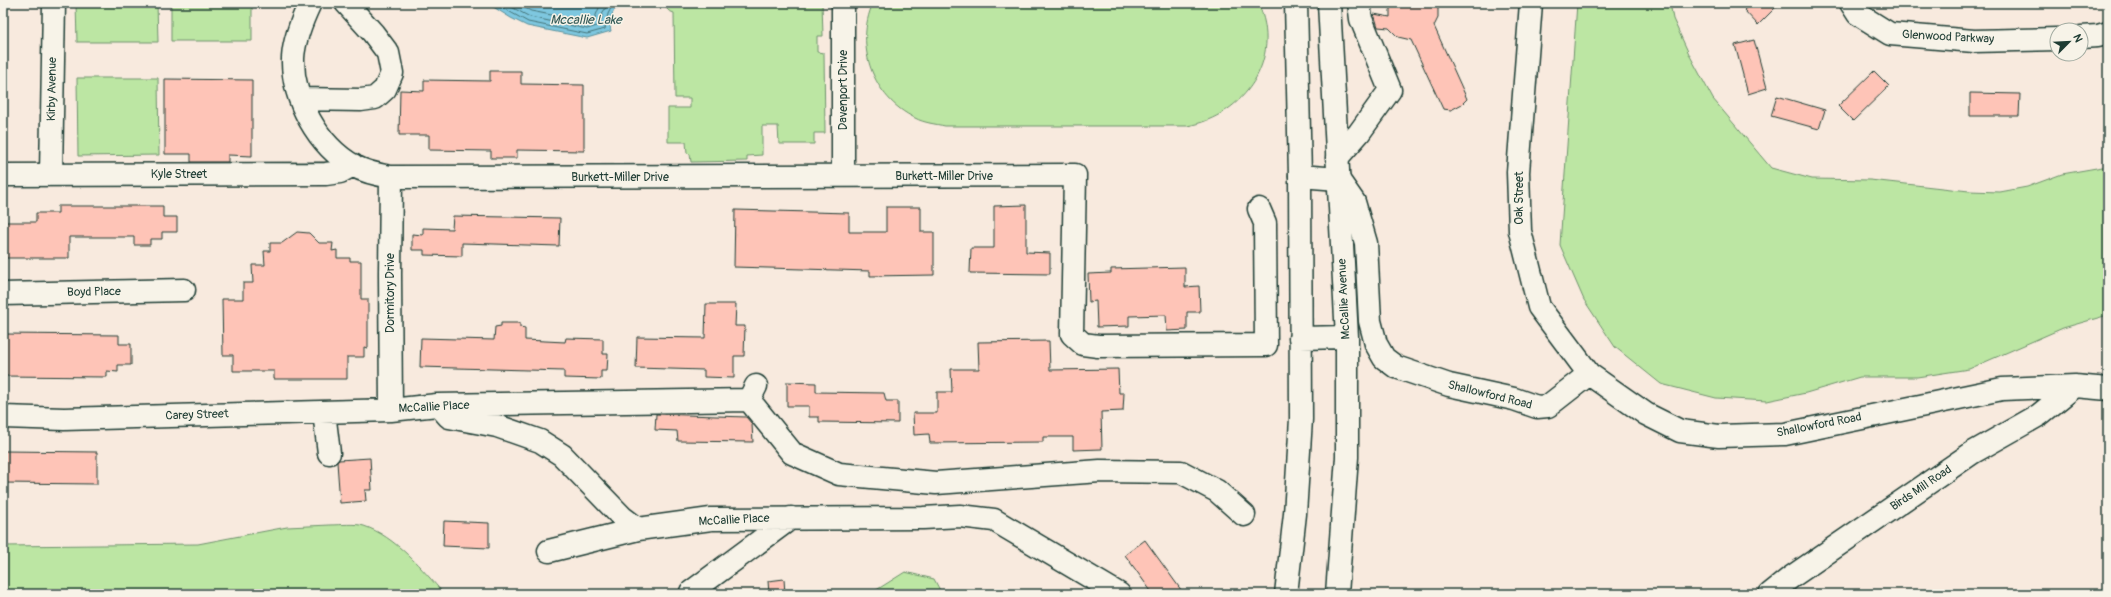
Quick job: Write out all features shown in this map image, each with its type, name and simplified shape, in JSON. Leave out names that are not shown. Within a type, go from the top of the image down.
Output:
[{"type":"street","name":"Kirby Avenue","points":[[51,174],[54,3]]},
{"type":"street","name":"Burkett-Miller Drive","points":[[310,3],[296,38],[293,58],[295,79],[300,99],[309,119],[322,138],[336,152],[353,165],[374,174],[392,177],[1076,175],[1072,334],[1083,344],[1098,346],[1266,345],[1265,223],[1259,209]]},
{"type":"street","points":[[300,99],[361,100],[375,98],[385,89],[392,73],[388,53],[373,33],[346,3]]},
{"type":"street","name":"Davenport Drive","points":[[843,3],[843,176]]},
{"type":"street","points":[[1286,594],[1295,514],[1301,420],[1300,176],[1297,39],[1294,3]]},
{"type":"street","name":"McCallie Avenue","points":[[1329,3],[1347,337],[1347,457],[1337,594]]},
{"type":"street","points":[[1300,176],[1338,169],[1359,133],[1390,90],[1361,19],[1359,3]]},
{"type":"street","name":"Oak Street","points":[[1531,3],[1518,172],[1520,231],[1539,307],[1590,374]]},
{"type":"street","name":"Glenwood Parkway","points":[[1850,3],[1858,14],[1890,34],[1974,41],[2049,39]]},
{"type":"street","points":[[2089,37],[2108,33]]},
{"type":"street","name":"Kyle Street","points":[[3,175],[326,174],[340,172],[353,165]]},
{"type":"street","name":"Shallowford Road","points":[[1338,169],[1354,202],[1366,243],[1370,321],[1376,344],[1384,358],[1396,367],[1449,385],[1514,399],[1537,407],[1548,406],[1590,374],[1646,414],[1680,431],[1719,436],[1785,434],[2002,389],[2075,386],[2108,389]]},
{"type":"street","name":"Dormitory Drive","points":[[391,410],[390,274],[392,177]]},
{"type":"street","name":"Boyd Place","points":[[3,294],[184,290]]},
{"type":"street","points":[[1300,338],[1347,337]]},
{"type":"street","name":"Birds Mill Road","points":[[1770,594],[1790,578],[1972,454],[2040,416],[2075,386]]},
{"type":"street","name":"McCallie Place","points":[[391,410],[437,405],[753,393],[792,453],[839,474],[936,483]]},
{"type":"street","points":[[437,405],[449,417],[497,426],[540,441],[562,455],[622,517],[638,529]]},
{"type":"street","name":"Carey Street","points":[[3,417],[64,419],[391,410]]},
{"type":"street","points":[[324,412],[329,453]]},
{"type":"street","points":[[923,518],[936,483],[1100,471],[1181,472],[1217,491],[1244,515]]},
{"type":"street","name":"McCallie Place","points":[[549,550],[638,529],[712,519],[923,518],[960,516],[994,520],[1120,594]]},
{"type":"street","points":[[690,593],[791,518]]},
{"type":"green space","points":[[76,3],[157,3],[158,42],[77,42]]},
{"type":"green space","points":[[171,3],[252,3],[252,41],[171,41]]},
{"type":"green space","points":[[661,3],[822,3],[823,36],[817,36],[817,52],[824,53],[825,133],[814,133],[814,144],[779,144],[778,126],[762,126],[762,155],[747,156],[747,161],[691,162],[690,154],[687,153],[686,142],[668,142],[668,108],[690,108],[690,98],[675,98],[674,13],[669,11]]},
{"type":"green space","points":[[873,3],[1258,3],[1265,24],[1266,44],[1262,64],[1254,82],[1241,97],[1226,110],[1207,120],[1187,126],[945,126],[919,120],[900,109],[888,98],[878,84],[871,69],[867,53],[866,36],[868,19]]},
{"type":"green space","points":[[1577,3],[1670,3],[1673,19],[1690,56],[1713,99],[1771,168],[1812,179],[1870,180],[1969,191],[2000,192],[2027,187],[2062,174],[2108,166],[2108,315],[2063,328],[1969,369],[1917,377],[1860,377],[1806,393],[1767,401],[1716,398],[1661,384],[1615,347],[1584,300],[1560,245]]},
{"type":"green space","points":[[77,78],[158,78],[159,155],[78,156]]},
{"type":"green space","points":[[352,524],[364,526],[387,537],[408,555],[444,594],[3,594],[3,546],[198,544],[287,527]]},
{"type":"green space","points":[[905,572],[934,579],[942,594],[870,594]]},
{"type":"water","name":"Mccallie Lake","points":[[487,3],[624,3],[624,8],[615,9],[613,12],[610,20],[611,31],[587,38],[527,26]]},
{"type":"building","points":[[1390,3],[1438,3],[1438,18],[1434,26],[1467,99],[1462,104],[1451,110],[1443,109],[1411,40],[1398,37],[1389,28],[1378,27],[1374,14],[1390,17]]},
{"type":"building","points":[[1751,3],[1780,3],[1758,25],[1744,10]]},
{"type":"building","points":[[1754,40],[1767,88],[1748,94],[1735,45]]},
{"type":"building","points":[[490,71],[521,71],[521,84],[584,85],[584,151],[517,150],[517,158],[491,158],[491,151],[429,150],[429,135],[399,135],[400,90],[424,91],[424,80],[490,81]]},
{"type":"building","points":[[1874,71],[1889,86],[1853,121],[1838,106]]},
{"type":"building","points":[[165,79],[252,80],[252,156],[228,155],[228,162],[191,162],[191,154],[165,154]]},
{"type":"building","points":[[1970,93],[2020,94],[2019,116],[1970,116]]},
{"type":"building","points":[[1777,96],[1825,110],[1819,129],[1771,116]]},
{"type":"building","points":[[1026,205],[1026,252],[1050,253],[1050,274],[970,273],[971,248],[994,248],[994,206]]},
{"type":"building","points":[[58,206],[163,206],[163,217],[177,217],[177,232],[162,232],[162,239],[150,239],[150,245],[134,245],[134,237],[69,237],[69,258],[3,258],[3,222],[36,222],[36,213],[58,213]]},
{"type":"building","points":[[886,207],[921,207],[921,232],[934,232],[934,275],[870,276],[870,271],[734,267],[735,210],[849,213],[849,232],[886,232]]},
{"type":"building","points":[[453,216],[560,218],[559,246],[462,243],[462,256],[424,255],[424,250],[412,250],[412,234],[423,235],[423,228],[452,229]]},
{"type":"building","points":[[297,232],[309,233],[319,243],[333,243],[332,251],[337,250],[337,258],[350,258],[350,261],[361,261],[361,299],[368,299],[368,348],[364,347],[364,357],[347,357],[347,379],[274,379],[274,371],[233,371],[233,355],[223,355],[222,299],[243,299],[243,283],[253,283],[252,265],[265,265],[264,251],[270,251],[270,243],[282,243]]},
{"type":"building","points":[[1185,267],[1185,287],[1199,286],[1200,312],[1187,312],[1187,330],[1167,331],[1166,315],[1129,316],[1129,326],[1097,327],[1096,301],[1089,302],[1088,274],[1111,273],[1111,269]]},
{"type":"building","points":[[706,304],[736,304],[735,326],[745,326],[744,356],[734,356],[734,378],[704,377],[704,370],[636,368],[637,337],[705,338]]},
{"type":"building","points":[[501,323],[520,323],[520,327],[525,328],[525,340],[565,342],[566,338],[603,339],[603,354],[608,354],[607,371],[601,371],[601,379],[564,378],[564,371],[420,367],[421,338],[494,340],[495,327],[501,326]]},
{"type":"building","points":[[3,334],[119,335],[119,344],[131,344],[131,365],[118,365],[118,372],[107,371],[107,377],[3,376]]},
{"type":"building","points":[[1049,341],[1050,370],[1118,369],[1119,393],[1124,393],[1123,411],[1101,412],[1102,449],[1073,450],[1073,437],[1043,437],[1043,442],[930,443],[929,434],[914,435],[913,413],[937,413],[937,392],[952,392],[951,369],[979,369],[978,342]]},
{"type":"building","points":[[787,382],[816,383],[816,392],[884,393],[886,401],[898,401],[898,423],[819,422],[819,417],[809,417],[809,406],[787,406]]},
{"type":"building","points":[[656,414],[746,417],[752,424],[753,442],[678,441],[677,431],[655,430]]},
{"type":"building","points":[[3,451],[97,452],[97,484],[3,483]]},
{"type":"building","points":[[370,458],[372,490],[365,490],[366,501],[340,503],[337,462],[339,460]]},
{"type":"building","points":[[444,521],[489,523],[489,548],[443,546]]},
{"type":"building","points":[[1145,540],[1184,594],[1153,594],[1125,555]]},
{"type":"building","points":[[784,579],[785,594],[769,594],[768,581]]}]
